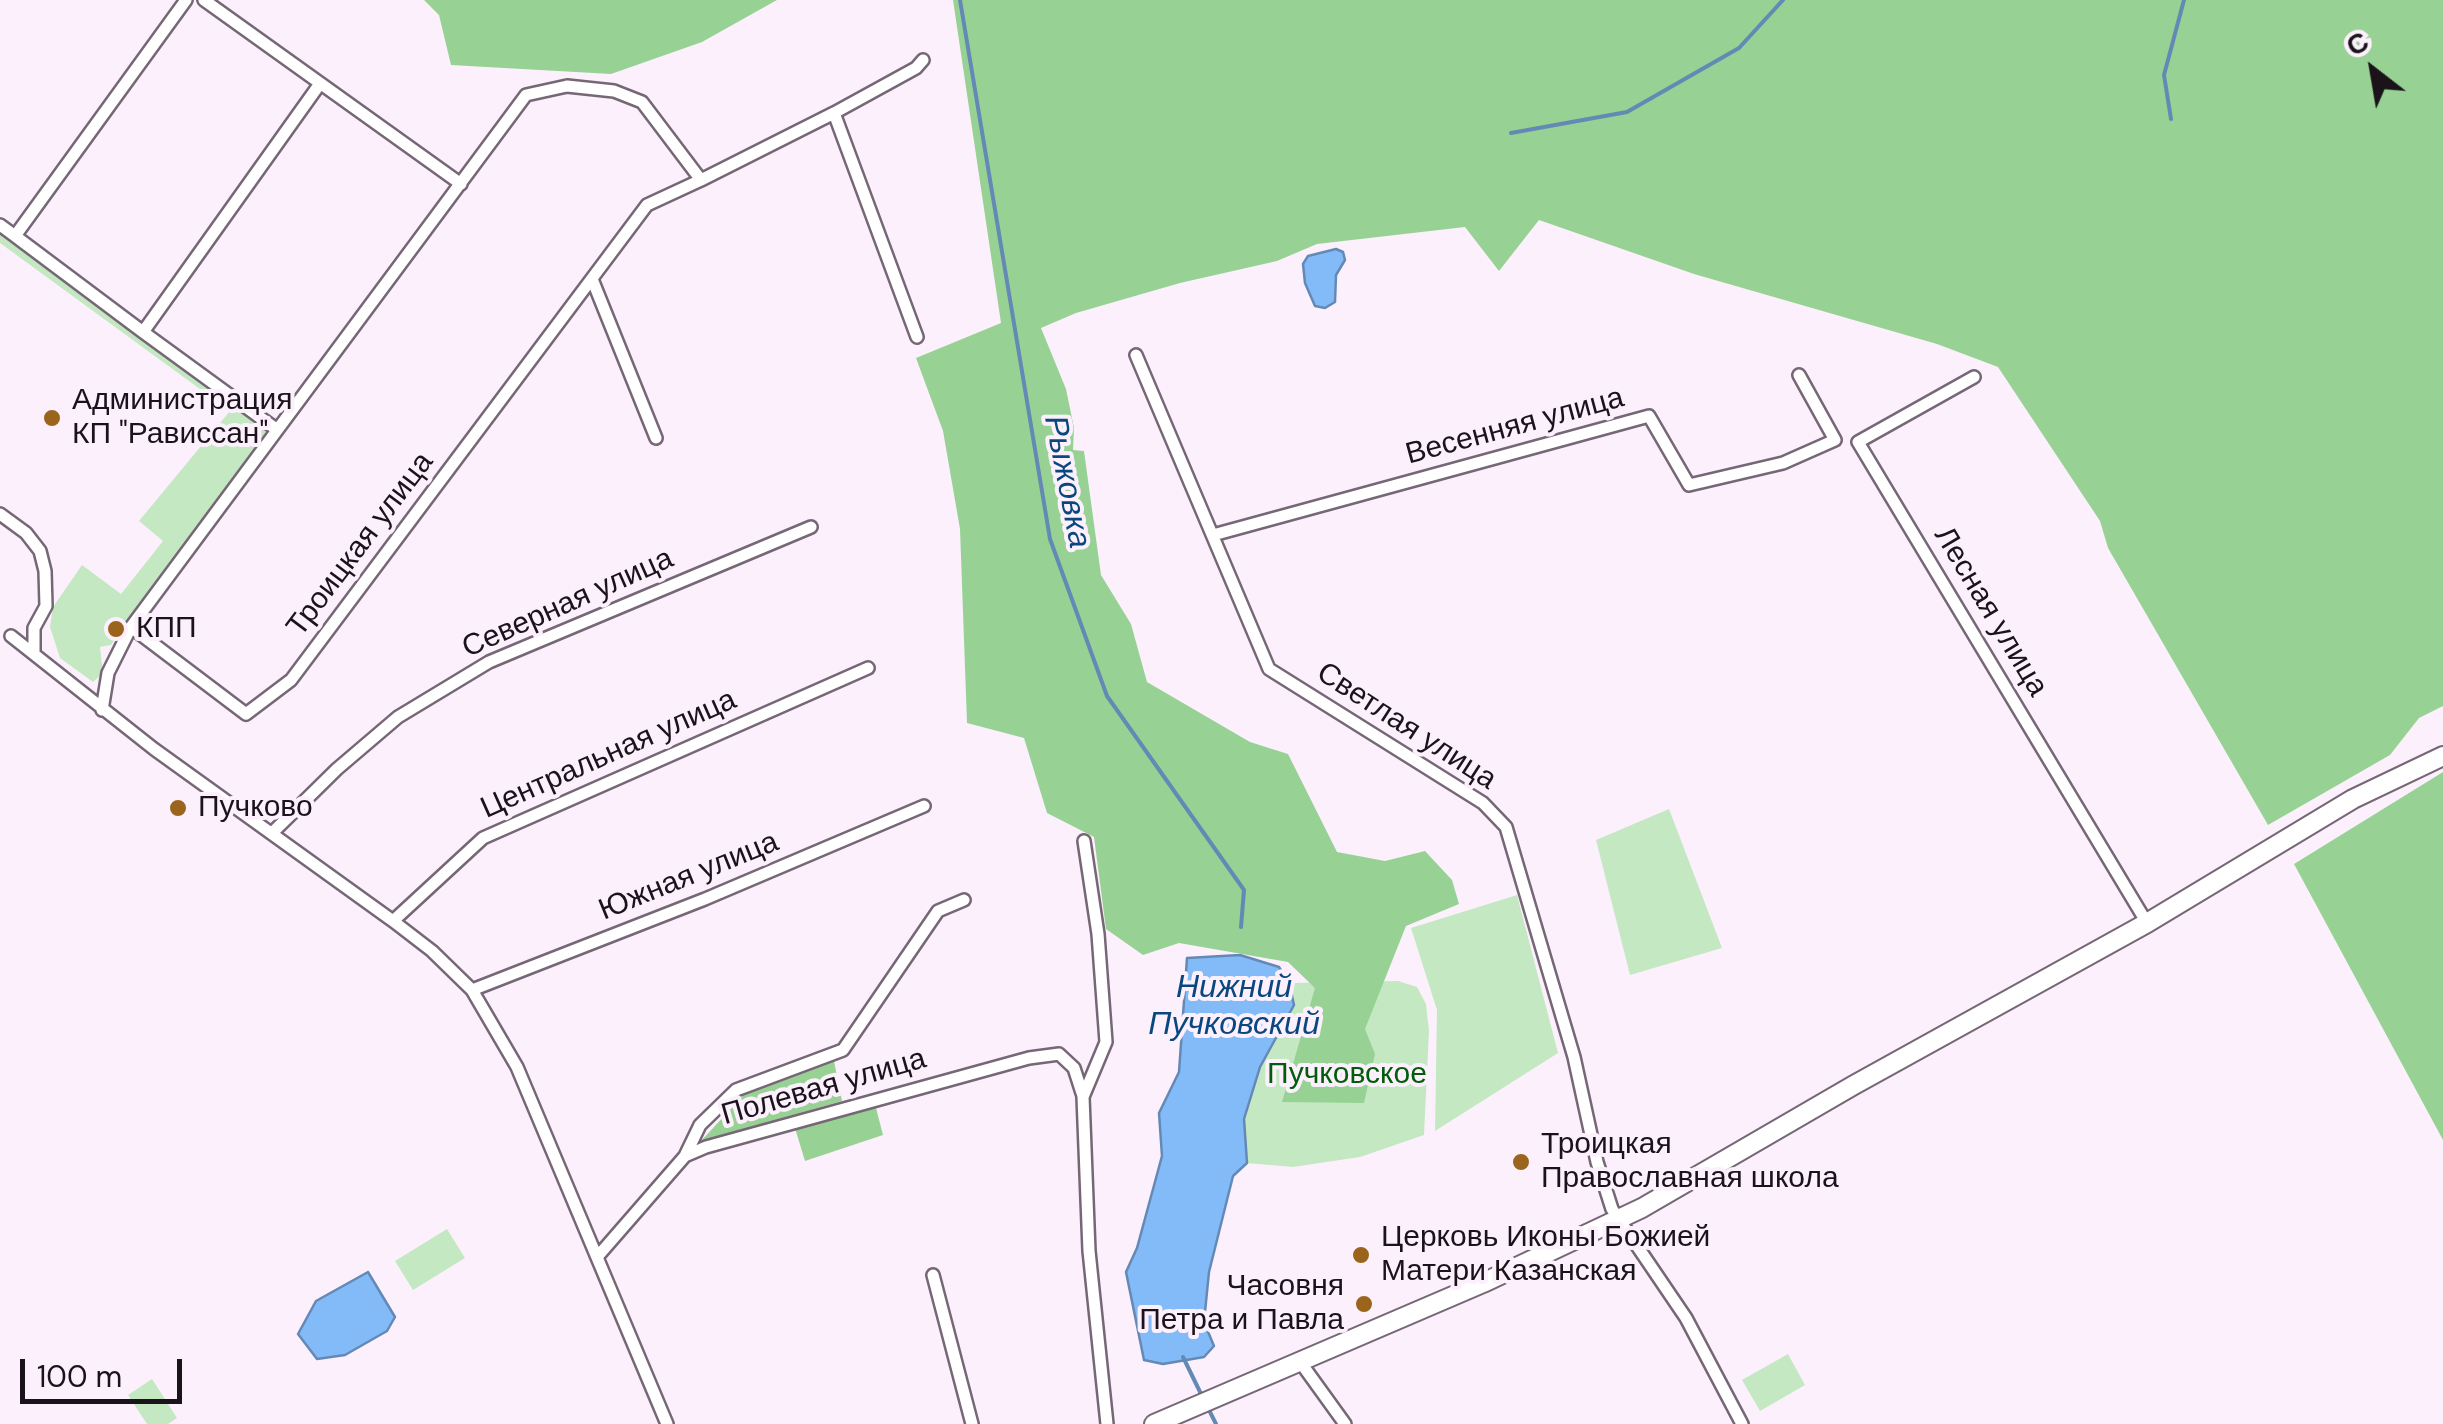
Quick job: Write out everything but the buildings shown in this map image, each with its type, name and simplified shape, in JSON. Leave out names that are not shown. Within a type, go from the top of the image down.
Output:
[{"type":"street","points":[[14,236],[186,0]]},
{"type":"street","points":[[204,0],[461,184]]},
{"type":"street","name":"Троицкая улица","points":[[131,627],[246,714],[291,680],[647,206],[834,113],[916,68],[923,60]]},
{"type":"street","points":[[143,332],[319,85]]},
{"type":"street","points":[[102,710],[108,674],[131,627],[526,95],[566,86],[614,91],[642,102],[702,180]]},
{"type":"street","points":[[834,113],[917,338]]},
{"type":"street","points":[[0,225],[276,428]]},
{"type":"street","points":[[592,279],[656,438]]},
{"type":"street","name":"Светлая улица","points":[[1136,355],[1269,669],[1483,803],[1506,826],[1574,1057],[1597,1162],[1618,1220],[1686,1318],[1742,1424]]},
{"type":"street","name":"Весенняя улица","points":[[1213,535],[1650,416],[1688,485],[1783,464],[1835,440],[1799,374]]},
{"type":"street","name":"Лесная улица","points":[[1974,376],[1858,442],[2147,923]]},
{"type":"street","points":[[0,514],[26,533],[40,550],[46,606],[34,628],[34,653]]},
{"type":"street","name":"Северная улица","points":[[272,833],[337,769],[398,717],[488,662],[811,527]]},
{"type":"street","points":[[11,636],[102,710],[393,921],[432,951],[472,990],[517,1066],[668,1424]]},
{"type":"street","name":"Центральная улица","points":[[393,921],[483,838],[868,668]]},
{"type":"street","points":[[1158,1422],[1300,1363],[1618,1220],[2147,923],[2353,800],[2443,756]]},
{"type":"street","name":"Южная улица","points":[[472,990],[705,899],[924,806]]},
{"type":"street","points":[[1084,841],[1098,934],[1106,1042],[1083,1097],[1089,1251],[1107,1424]]},
{"type":"street","points":[[686,1156],[700,1125],[736,1090],[844,1050],[938,911],[964,900]]},
{"type":"street","name":"Полевая улица","points":[[598,1256],[686,1156],[746,1134],[1028,1058],[1059,1054],[1074,1068],[1083,1097]]},
{"type":"street","points":[[933,1275],[972,1424]]},
{"type":"street","points":[[1300,1363],[1345,1424]]},
{"type":"green space","points":[[424,0],[777,0],[702,42],[611,74],[451,65],[439,15]]},
{"type":"green space","points":[[953,0],[2443,0],[2443,706],[2419,718],[2390,755],[2268,825],[2108,548],[2100,521],[1998,367],[1937,344],[1694,274],[1539,220],[1499,271],[1465,227],[1317,244],[1277,261],[1076,313],[1041,328],[1066,389],[1074,428],[1073,450],[1084,451],[1101,575],[1131,624],[1147,682],[1250,742],[1288,754],[1337,852],[1385,861],[1425,851],[1452,880],[1459,904],[1406,926],[1365,1029],[1375,1054],[1364,1103],[1282,1102],[1315,988],[1288,962],[1179,943],[1143,955],[1106,929],[1094,837],[1047,813],[1024,738],[967,723],[960,529],[943,431],[916,358],[1001,323]]},
{"type":"green space","points":[[0,232],[265,427],[266,434],[123,629],[115,622],[109,629],[117,636],[111,645],[100,647],[103,673],[93,682],[60,658],[50,627],[53,607],[82,565],[121,594],[163,541],[139,521],[230,411],[0,243]]},
{"type":"green space","points":[[2443,772],[2443,1140],[2294,864]]},
{"type":"green space","points":[[1669,809],[1722,948],[1630,975],[1596,840]]},
{"type":"green space","points":[[1517,895],[1558,1053],[1435,1131],[1437,1010],[1411,928]]},
{"type":"green space","name":"Пучковское","points":[[1398,981],[1417,987],[1426,1004],[1429,1031],[1424,1135],[1360,1157],[1293,1167],[1247,1163],[1244,1119],[1260,1067],[1294,1006],[1289,983]]},
{"type":"green space","points":[[834,1061],[842,1101],[701,1141],[750,1088]]},
{"type":"green space","points":[[875,1104],[883,1135],[805,1161],[794,1125]]},
{"type":"green space","points":[[447,1229],[465,1258],[413,1290],[395,1261]]},
{"type":"green space","points":[[1788,1354],[1805,1385],[1760,1411],[1742,1380]]},
{"type":"green space","points":[[152,1379],[177,1418],[168,1424],[147,1424],[128,1395]]},
{"type":"water","points":[[1336,249],[1343,252],[1345,260],[1336,275],[1335,302],[1325,308],[1315,306],[1305,283],[1303,264],[1308,256]]},
{"type":"water","name":"Нижний Пучковский","points":[[1240,955],[1279,967],[1289,983],[1294,1005],[1260,1067],[1244,1119],[1247,1163],[1233,1176],[1209,1272],[1204,1322],[1214,1346],[1204,1357],[1163,1364],[1144,1360],[1126,1272],[1137,1248],[1162,1156],[1159,1113],[1179,1072],[1187,958]]},
{"type":"water","points":[[368,1272],[395,1317],[387,1331],[345,1355],[317,1359],[298,1334],[316,1301]]},
{"type":"waterway","name":"Рыжовка","points":[[960,0],[1050,539],[1107,696],[1244,890],[1241,927]]},
{"type":"waterway","points":[[1511,133],[1627,112],[1739,48],[1783,0]]},
{"type":"waterway","points":[[2171,119],[2164,75],[2184,0]]},
{"type":"waterway","points":[[1183,1357],[1203,1398]]},
{"type":"waterway","points":[[1207,1406],[1216,1424]]},
{"type":"place","name":"Администрация КП \"Рависсан\"","points":[[52,418]]},
{"type":"place","name":"КПП","points":[[116,629]]},
{"type":"place","name":"Пучково","points":[[178,808]]},
{"type":"place","name":"Троицкая Православная школа","points":[[1521,1162]]},
{"type":"place","name":"Церковь Иконы Божией Матери Казанская","points":[[1361,1255]]},
{"type":"place","name":"Часовня Петра и Павла","points":[[1364,1304]]}]
